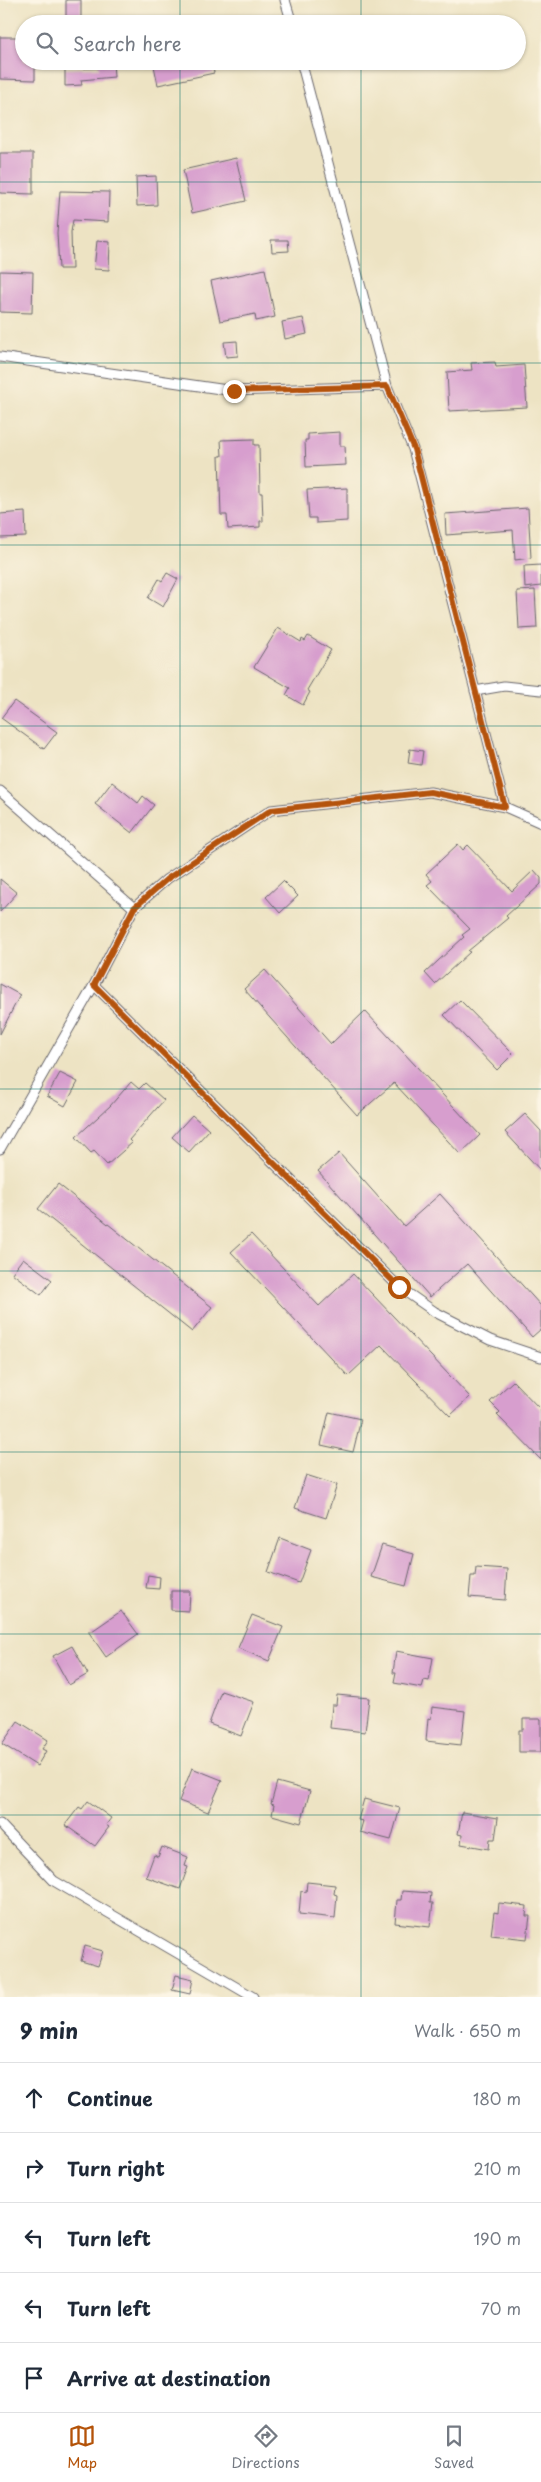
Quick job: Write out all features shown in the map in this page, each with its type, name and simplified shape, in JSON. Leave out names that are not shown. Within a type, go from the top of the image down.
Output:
[{"type":"lane","points":[[286,0],[290,15]]},
{"type":"lane","points":[[303,70],[387,386],[414,449],[505,807]]},
{"type":"lane","points":[[0,357],[234,391],[387,386]]},
{"type":"lane","points":[[475,691],[504,686],[541,690]]},
{"type":"lane","points":[[0,791],[134,908]]},
{"type":"lane","points":[[0,1150],[94,985],[134,908],[167,879],[271,810],[430,792],[505,807],[541,822]]},
{"type":"lane","points":[[94,985],[399,1287],[435,1312],[490,1340],[541,1357]]},
{"type":"lane","points":[[0,1824],[54,1881],[254,1997]]},
{"type":"building","points":[[66,0],[81,0],[81,15],[66,15]]},
{"type":"building","points":[[0,37],[15,37],[15,70],[35,70],[35,80],[0,79]]},
{"type":"building","points":[[65,70],[114,70],[114,77],[81,80],[82,85],[65,86]]},
{"type":"building","points":[[155,70],[214,70],[214,73],[158,85]]},
{"type":"building","points":[[0,153],[33,153],[33,194],[0,193]]},
{"type":"building","points":[[236,158],[246,201],[192,213],[183,170]]},
{"type":"building","points":[[156,176],[157,205],[137,206],[136,177]]},
{"type":"building","points":[[60,191],[109,192],[108,222],[73,220],[71,232],[72,269],[59,269],[57,233]]},
{"type":"building","points":[[271,240],[288,240],[289,251],[272,252]]},
{"type":"building","points":[[97,241],[110,242],[109,270],[94,269]]},
{"type":"building","points":[[265,269],[275,317],[256,321],[255,314],[220,321],[211,281]]},
{"type":"building","points":[[0,271],[33,272],[32,313],[0,312]]},
{"type":"building","points":[[303,318],[307,334],[285,339],[282,322]]},
{"type":"building","points":[[237,341],[238,356],[226,357],[224,342]]},
{"type":"building","points":[[495,362],[496,367],[524,365],[527,407],[449,411],[447,372],[472,370],[471,363]]},
{"type":"building","points":[[340,432],[340,446],[345,446],[346,465],[306,467],[305,440],[308,440],[308,434]]},
{"type":"building","points":[[254,439],[254,445],[259,445],[260,493],[262,493],[263,521],[260,521],[260,527],[228,529],[227,515],[221,515],[219,456],[222,456],[221,440]]},
{"type":"building","points":[[347,488],[347,521],[316,523],[316,518],[309,518],[307,490]]},
{"type":"building","points":[[528,508],[531,558],[515,560],[513,530],[446,535],[445,514]]},
{"type":"building","points":[[25,512],[26,537],[0,538],[0,514]]},
{"type":"building","points":[[541,565],[541,586],[525,588],[524,566]]},
{"type":"building","points":[[167,573],[178,579],[163,607],[148,598],[159,579],[162,581]]},
{"type":"building","points":[[535,590],[537,628],[519,629],[517,591]]},
{"type":"building","points":[[278,628],[301,642],[302,639],[305,641],[308,636],[331,650],[307,690],[310,692],[303,705],[286,695],[290,688],[254,667]]},
{"type":"building","points":[[14,701],[57,732],[44,749],[1,718]]},
{"type":"building","points":[[410,749],[423,751],[421,765],[408,763]]},
{"type":"building","points":[[112,782],[138,803],[143,796],[154,805],[132,833],[95,804]]},
{"type":"building","points":[[458,844],[463,850],[468,845],[512,891],[534,870],[541,878],[541,884],[506,916],[508,918],[468,951],[470,952],[435,984],[425,973],[464,937],[462,935],[470,929],[427,885],[432,881],[426,874]]},
{"type":"building","points":[[0,879],[17,893],[0,912]]},
{"type":"building","points":[[283,881],[298,896],[280,913],[266,897]]},
{"type":"building","points":[[265,970],[331,1044],[365,1011],[480,1135],[460,1154],[394,1083],[357,1115],[244,989]]},
{"type":"building","points":[[0,984],[20,995],[0,1034]]},
{"type":"building","points":[[460,1000],[513,1054],[497,1070],[444,1015]]},
{"type":"building","points":[[60,1073],[78,1082],[65,1106],[47,1096]]},
{"type":"building","points":[[131,1082],[139,1089],[145,1083],[164,1100],[129,1140],[132,1143],[107,1165],[94,1151],[91,1153],[76,1137],[110,1106]]},
{"type":"building","points":[[525,1114],[541,1131],[541,1171],[505,1132]]},
{"type":"building","points":[[192,1115],[209,1130],[189,1152],[172,1137]]},
{"type":"building","points":[[339,1153],[404,1226],[440,1194],[541,1306],[541,1329],[532,1337],[467,1264],[430,1297],[318,1171]]},
{"type":"building","points":[[58,1184],[212,1307],[192,1332],[38,1209]]},
{"type":"building","points":[[251,1234],[319,1306],[353,1274],[470,1397],[450,1416],[381,1345],[348,1376],[231,1252]]},
{"type":"building","points":[[23,1258],[52,1280],[41,1295],[12,1273]]},
{"type":"building","points":[[513,1381],[541,1410],[541,1460],[497,1415],[500,1412],[490,1402]]},
{"type":"building","points":[[329,1412],[361,1419],[353,1452],[321,1445]]},
{"type":"building","points":[[306,1475],[337,1485],[326,1518],[295,1508]]},
{"type":"building","points":[[280,1538],[311,1550],[299,1583],[268,1572]]},
{"type":"building","points":[[382,1545],[414,1554],[406,1586],[371,1577]]},
{"type":"building","points":[[476,1567],[507,1569],[505,1600],[469,1597],[471,1576],[475,1576]]},
{"type":"building","points":[[148,1575],[160,1577],[159,1589],[146,1588]]},
{"type":"building","points":[[171,1591],[190,1591],[189,1611],[171,1610]]},
{"type":"building","points":[[121,1611],[138,1634],[106,1657],[88,1631],[92,1631]]},
{"type":"building","points":[[252,1615],[283,1627],[269,1661],[238,1648]]},
{"type":"building","points":[[72,1646],[88,1674],[69,1685],[53,1656]]},
{"type":"building","points":[[396,1651],[433,1658],[429,1681],[424,1680],[422,1688],[394,1683],[396,1673],[393,1673]]},
{"type":"building","points":[[221,1691],[254,1702],[241,1736],[209,1724]]},
{"type":"building","points":[[337,1695],[369,1698],[365,1732],[330,1728],[332,1705],[336,1705]]},
{"type":"building","points":[[432,1707],[465,1711],[461,1745],[426,1741],[428,1718],[431,1719]]},
{"type":"building","points":[[523,1719],[541,1719],[541,1752],[519,1752],[519,1730],[523,1730]]},
{"type":"building","points":[[18,1721],[48,1740],[42,1749],[46,1751],[37,1766],[2,1744]]},
{"type":"building","points":[[192,1768],[222,1780],[208,1812],[179,1801]]},
{"type":"building","points":[[277,1782],[310,1791],[301,1823],[272,1815],[274,1805],[271,1804]]},
{"type":"building","points":[[364,1799],[400,1808],[391,1840],[360,1832],[363,1821],[358,1820]]},
{"type":"building","points":[[88,1801],[111,1818],[106,1825],[109,1827],[95,1846],[65,1825],[79,1807],[82,1809]]},
{"type":"building","points":[[462,1812],[498,1818],[495,1839],[490,1839],[489,1849],[461,1844],[462,1835],[458,1834]]},
{"type":"building","points":[[162,1847],[188,1857],[185,1866],[188,1867],[180,1889],[146,1877],[154,1855],[158,1857]]},
{"type":"building","points":[[307,1882],[335,1885],[334,1894],[337,1895],[335,1918],[299,1914],[301,1891],[306,1892]]},
{"type":"building","points":[[402,1891],[431,1893],[430,1903],[433,1903],[430,1927],[395,1923],[397,1900],[401,1900]]},
{"type":"building","points":[[499,1903],[527,1906],[526,1916],[530,1916],[527,1939],[491,1935],[494,1912],[498,1913]]},
{"type":"building","points":[[85,1946],[103,1951],[98,1966],[81,1961]]},
{"type":"building","points":[[176,1975],[193,1979],[190,1994],[172,1990]]},
{"type":"route","points":[[234,391],[387,386],[414,449],[505,807],[430,792],[271,810],[167,879],[134,908],[94,985],[399,1287]]}]
